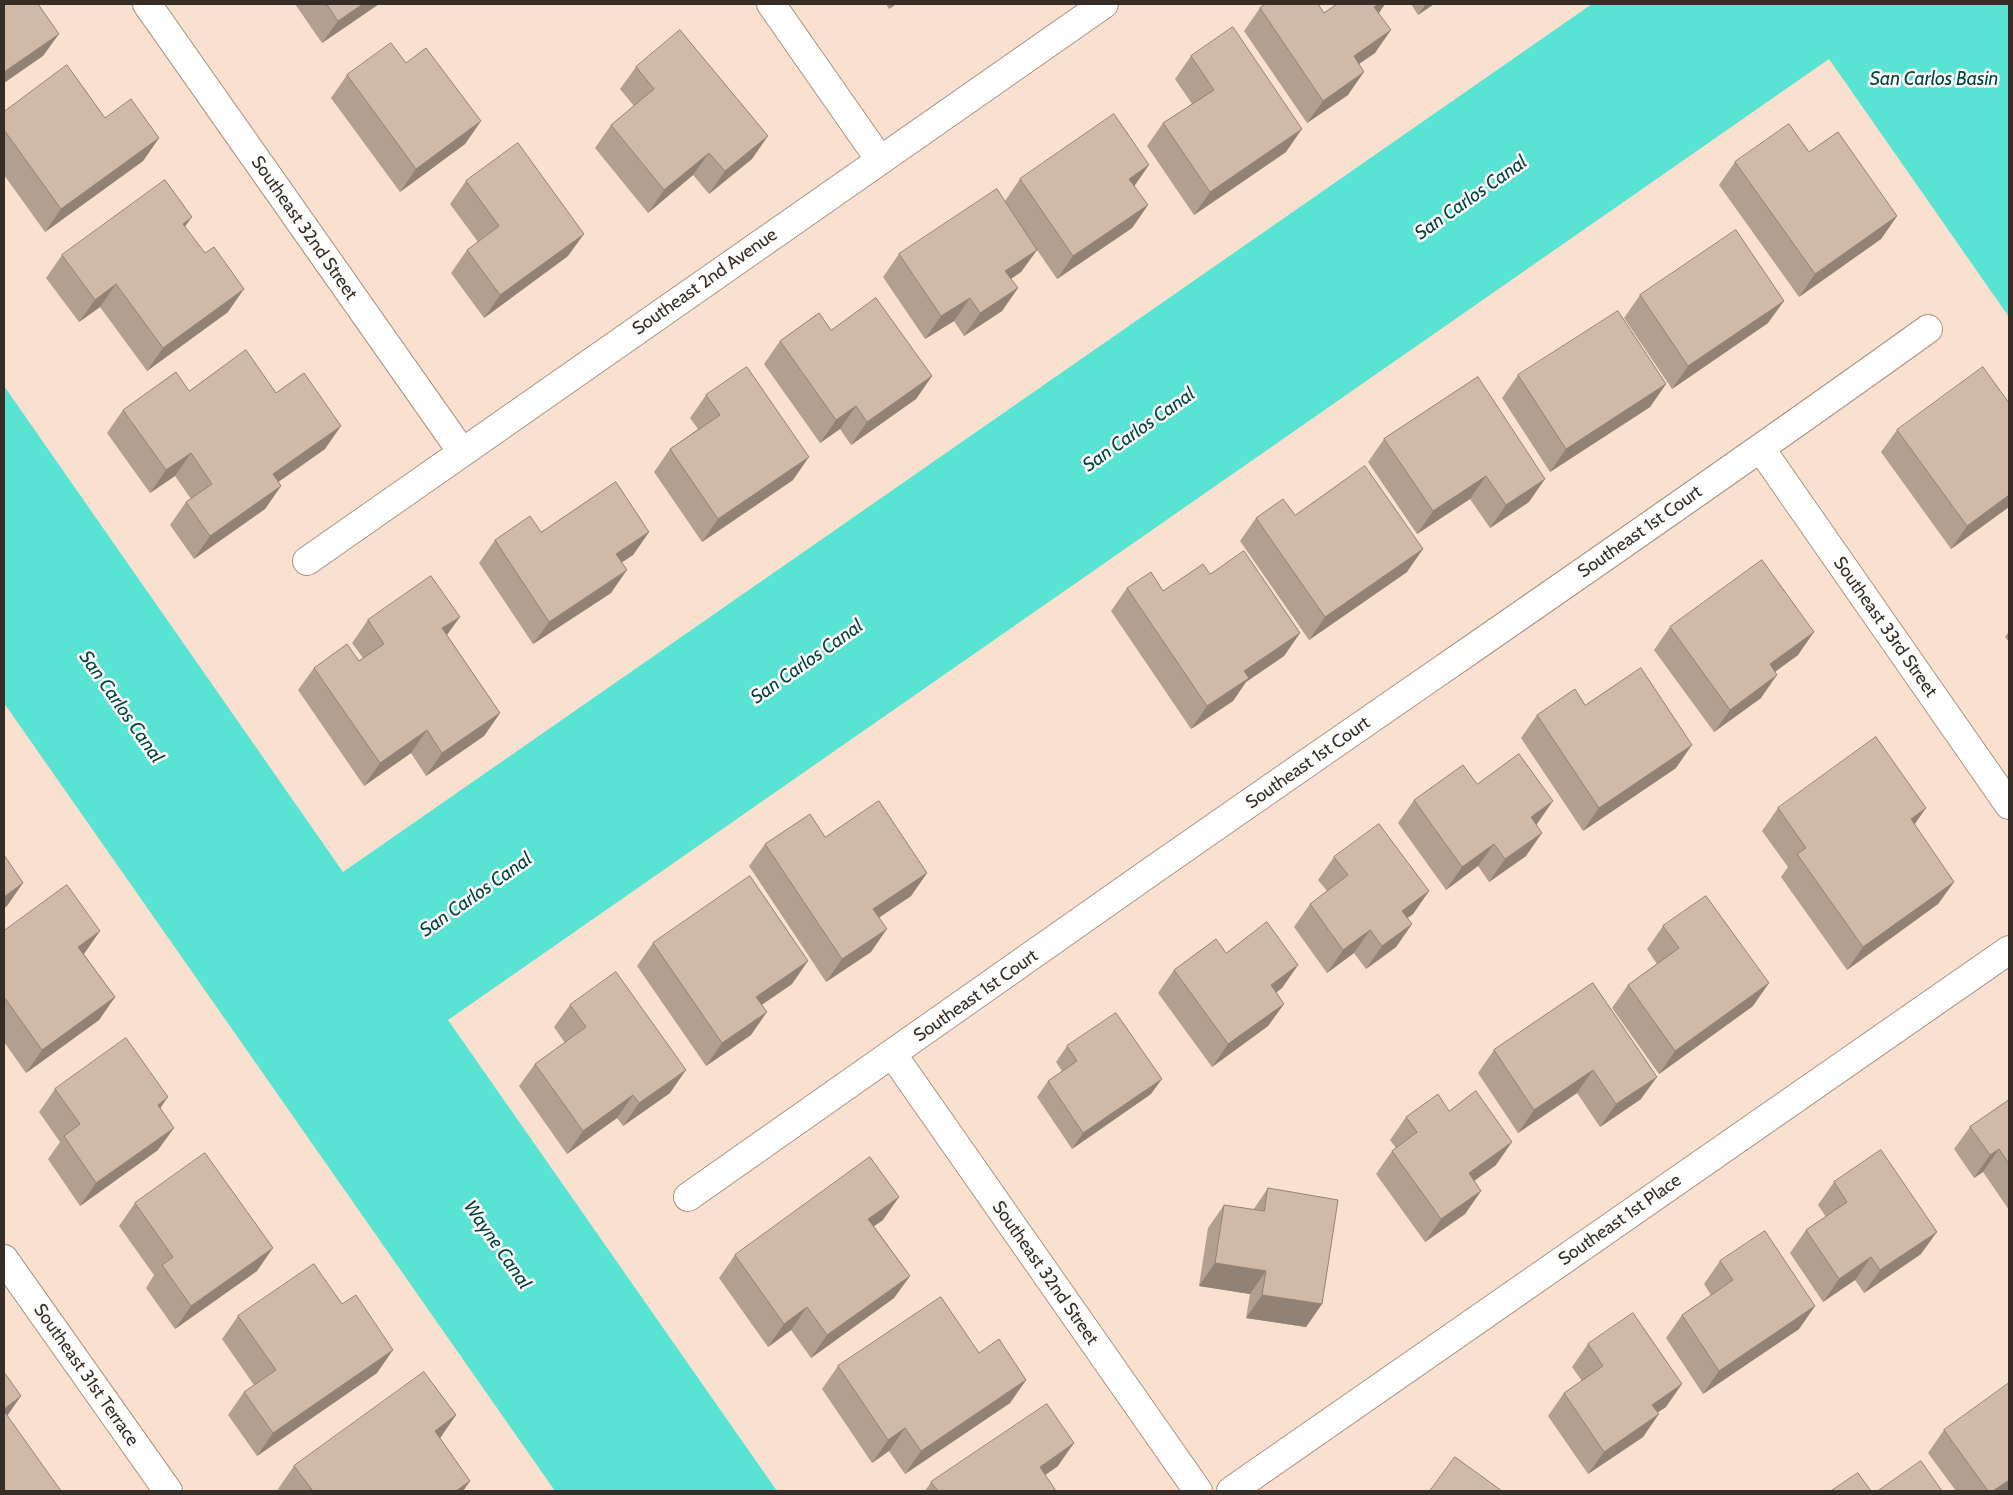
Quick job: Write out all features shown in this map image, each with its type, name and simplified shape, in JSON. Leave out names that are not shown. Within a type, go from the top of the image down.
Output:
[{"type":"street","name":"Southeast 32nd Street","points":[[147,4],[462,452]]},
{"type":"street","points":[[771,4],[880,160]]},
{"type":"street","name":"Southeast 2nd Avenue","points":[[307,561],[1104,4]]},
{"type":"street","name":"Southeast 1st Court","points":[[688,1197],[893,1055],[1188,846],[1762,449],[1928,329]]},
{"type":"street","name":"Southeast 33rd Street","points":[[1762,449],[2009,805]]},
{"type":"street","name":"Southeast 1st Place","points":[[1230,1491],[2009,950]]},
{"type":"street","name":"Southeast 32nd Street","points":[[893,1055],[1198,1491]]},
{"type":"street","name":"Southeast 31st Terrace","points":[[4,1259],[168,1491]]},
{"type":"water","points":[[1592,4],[2009,4],[2009,317],[1829,59],[448,1020],[777,1491],[555,1491],[4,703],[4,386],[343,872]]},
{"type":"building","points":[[4,4],[38,4],[59,34],[4,72]]},
{"type":"building","points":[[327,4],[363,4],[338,21]]},
{"type":"building","points":[[1266,4],[1318,4],[1324,13],[1337,4],[1379,4],[1374,7],[1391,30],[1354,56],[1364,72],[1323,101],[1260,8]]},
{"type":"building","points":[[1233,27],[1302,129],[1210,192],[1163,123],[1214,90],[1191,56]]},
{"type":"building","points":[[680,30],[768,136],[725,171],[709,153],[664,190],[611,125],[654,89],[636,67]]},
{"type":"building","points":[[391,43],[406,63],[426,48],[481,121],[416,169],[347,75]]},
{"type":"building","points":[[67,65],[105,118],[131,99],[159,138],[61,209],[4,130],[4,112]]},
{"type":"building","points":[[1114,114],[1149,165],[1129,179],[1148,205],[1073,256],[1020,179]]},
{"type":"building","points":[[1789,124],[1809,152],[1838,132],[1897,216],[1815,274],[1735,162]]},
{"type":"building","points":[[518,143],[584,234],[500,295],[467,250],[499,226],[466,181]]},
{"type":"building","points":[[165,180],[192,217],[183,224],[205,253],[214,247],[244,289],[163,348],[116,284],[95,300],[62,255]]},
{"type":"building","points":[[997,189],[1037,250],[1005,271],[1018,288],[980,313],[970,298],[941,316],[899,254]]},
{"type":"building","points":[[1736,230],[1784,301],[1688,366],[1640,295]]},
{"type":"building","points":[[876,298],[932,376],[867,422],[856,406],[836,420],[780,341],[819,313],[831,330]]},
{"type":"building","points":[[1618,311],[1666,384],[1566,449],[1518,375]]},
{"type":"building","points":[[246,350],[276,393],[304,373],[341,426],[273,474],[281,486],[210,536],[186,502],[212,484],[191,453],[166,470],[123,410],[176,372],[189,391]]},
{"type":"building","points":[[747,367],[809,457],[718,519],[670,449],[720,415],[706,395]]},
{"type":"building","points":[[1983,367],[2009,403],[2009,495],[1967,526],[1897,430]]},
{"type":"building","points":[[1478,377],[1545,479],[1506,505],[1486,476],[1433,511],[1384,439]]},
{"type":"building","points":[[1365,466],[1423,549],[1325,617],[1256,518],[1283,499],[1295,515]]},
{"type":"building","points":[[616,482],[649,532],[616,554],[627,570],[549,622],[495,540],[530,516],[541,532]]},
{"type":"building","points":[[1244,551],[1300,633],[1244,671],[1249,678],[1207,706],[1127,588],[1151,572],[1163,591],[1203,564],[1210,574]]},
{"type":"building","points":[[1762,560],[1814,632],[1770,664],[1777,675],[1730,710],[1670,627]]},
{"type":"building","points":[[431,576],[460,617],[442,628],[500,713],[442,753],[427,730],[380,763],[314,668],[347,644],[359,661],[384,644],[368,620]]},
{"type":"building","points":[[1641,668],[1692,745],[1599,808],[1537,715],[1575,689],[1585,705]]},
{"type":"building","points":[[1876,737],[1926,808],[1911,819],[1954,882],[1863,947],[1797,854],[1806,848],[1778,808]]},
{"type":"building","points":[[1519,754],[1553,801],[1531,817],[1542,833],[1505,859],[1494,844],[1462,867],[1414,800],[1463,765],[1477,784]]},
{"type":"building","points":[[879,801],[927,873],[873,909],[887,929],[842,959],[765,844],[810,814],[825,837]]},
{"type":"building","points":[[1379,824],[1429,891],[1402,911],[1412,924],[1382,946],[1370,930],[1343,950],[1310,904],[1348,875],[1334,857]]},
{"type":"building","points":[[4,855],[23,883],[4,897]]},
{"type":"building","points":[[750,876],[808,961],[756,997],[767,1012],[722,1043],[653,943]]},
{"type":"building","points":[[67,885],[100,931],[78,947],[115,997],[42,1050],[4,997],[4,931]]},
{"type":"building","points":[[1706,896],[1769,983],[1675,1051],[1628,985],[1679,948],[1663,926]]},
{"type":"building","points":[[1267,922],[1298,965],[1271,985],[1284,1004],[1228,1044],[1174,970],[1216,939],[1226,953]]},
{"type":"building","points":[[616,972],[686,1070],[639,1103],[633,1095],[583,1131],[535,1064],[586,1027],[570,1005]]},
{"type":"building","points":[[1593,983],[1657,1077],[1616,1104],[1593,1070],[1534,1110],[1494,1050]]},
{"type":"building","points":[[1116,1013],[1162,1079],[1083,1133],[1048,1081],[1077,1061],[1067,1046]]},
{"type":"building","points":[[126,1038],[168,1097],[158,1105],[174,1128],[96,1183],[64,1136],[80,1124],[55,1089]]},
{"type":"building","points":[[1476,1091],[1512,1142],[1469,1173],[1481,1191],[1441,1219],[1392,1151],[1417,1132],[1406,1117],[1438,1094],[1449,1111]]},
{"type":"building","points":[[2009,1100],[2009,1164],[1999,1149],[1990,1155],[1970,1127]]},
{"type":"building","points":[[1881,1150],[1937,1232],[1880,1270],[1871,1257],[1839,1279],[1806,1230],[1847,1202],[1834,1182]]},
{"type":"building","points":[[205,1153],[273,1248],[191,1306],[162,1265],[173,1257],[135,1203]]},
{"type":"building","points":[[870,1157],[899,1197],[868,1219],[910,1276],[827,1335],[807,1307],[784,1324],[735,1255]]},
{"type":"building","points":[[1268,1188],[1338,1200],[1322,1304],[1262,1295],[1266,1271],[1215,1263],[1224,1205],[1264,1211]]},
{"type":"building","points":[[1765,1231],[1815,1306],[1719,1371],[1682,1315],[1733,1280],[1720,1261]]},
{"type":"building","points":[[314,1264],[342,1304],[356,1295],[393,1350],[273,1433],[244,1392],[276,1370],[238,1316]]},
{"type":"building","points":[[941,1297],[979,1353],[999,1339],[1026,1380],[921,1451],[905,1428],[888,1440],[838,1366]]},
{"type":"building","points":[[1633,1313],[1682,1384],[1652,1405],[1659,1414],[1604,1452],[1564,1393],[1603,1366],[1588,1344]]},
{"type":"building","points":[[4,1372],[21,1396],[4,1409]]},
{"type":"building","points":[[424,1372],[456,1415],[435,1431],[470,1481],[456,1491],[313,1491],[294,1466]]},
{"type":"building","points":[[2009,1383],[2009,1480],[1993,1491],[1988,1491],[1944,1430]]},
{"type":"building","points":[[1047,1404],[1074,1443],[1040,1467],[1056,1491],[938,1491],[931,1482]]},
{"type":"building","points":[[4,1411],[61,1491],[4,1491]]},
{"type":"building","points":[[1455,1457],[1502,1491],[1430,1491]]},
{"type":"building","points":[[1921,1461],[1942,1491],[1878,1491]]},
{"type":"building","points":[[1858,1473],[1871,1491],[1831,1491]]},
{"type":"water label","name":"San Carlos Basin","points":[[1934,79]]},
{"type":"water label","name":"San Carlos Canal","points":[[1471,198]]},
{"type":"water label","name":"San Carlos Canal","points":[[1139,430]]},
{"type":"water label","name":"San Carlos Canal","points":[[807,662]]},
{"type":"water label","name":"San Carlos Canal","points":[[121,707]]},
{"type":"water label","name":"San Carlos Canal","points":[[476,895]]},
{"type":"water label","name":"Wayne Canal","points":[[497,1245]]}]
